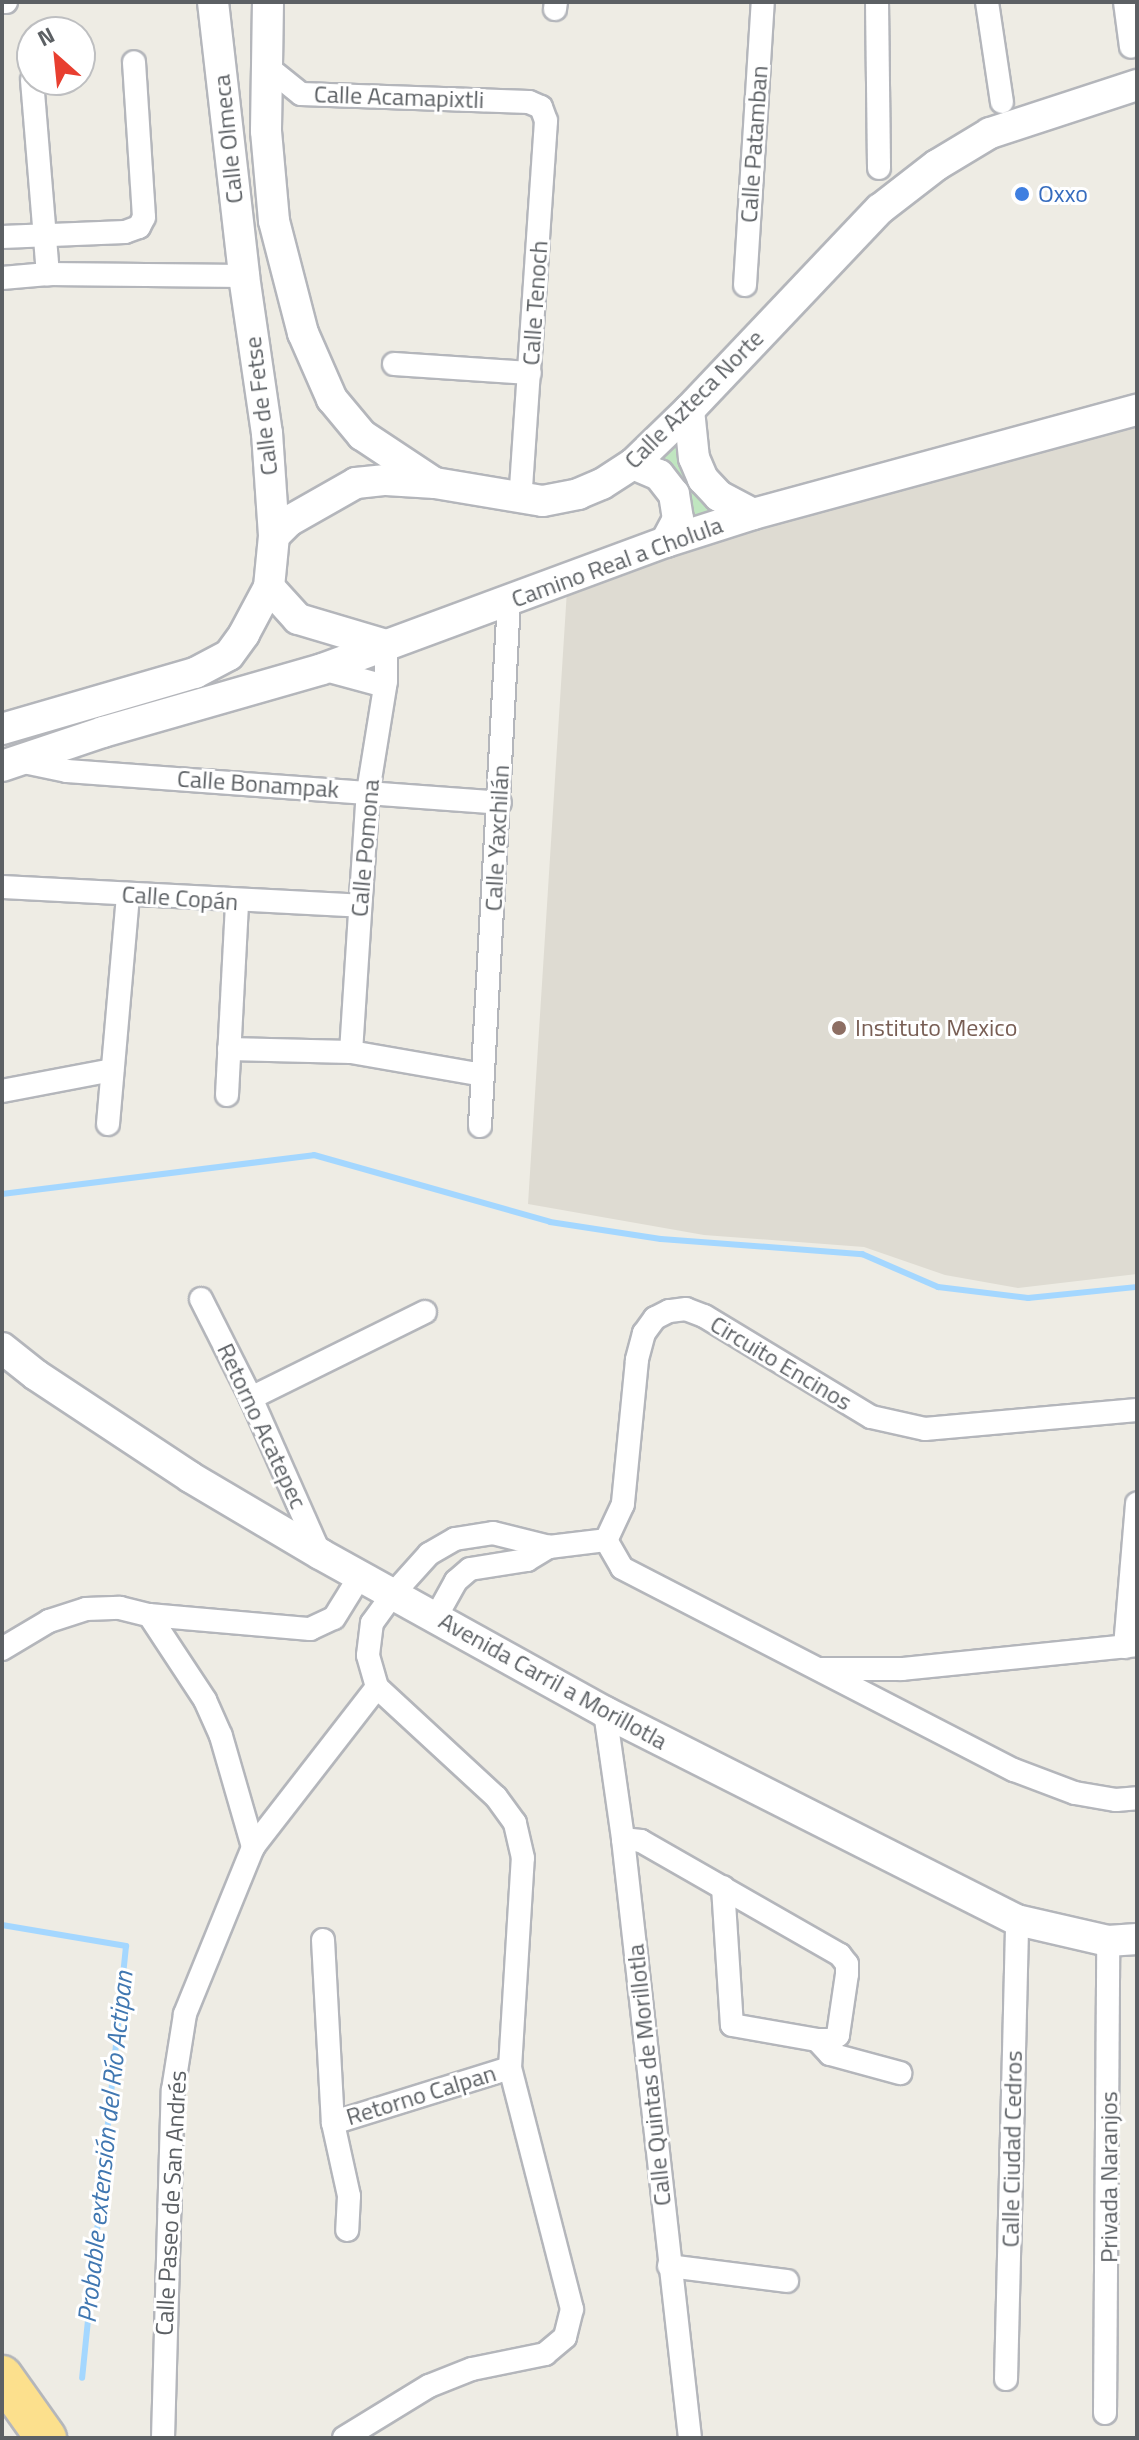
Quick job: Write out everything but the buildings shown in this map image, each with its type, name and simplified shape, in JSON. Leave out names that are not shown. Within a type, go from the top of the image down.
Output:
[{"type":"highway","points":[[2,2376],[46,2438]]},
{"type":"main road","name":"Calle Olmeca","points":[[213,2],[244,276]]},
{"type":"main road","points":[[268,2],[266,131],[274,221],[303,333],[332,399],[362,435],[435,483]]},
{"type":"main road","name":"Calle Azteca Norte","points":[[274,536],[289,521],[356,483],[386,480],[435,483],[543,501],[578,494],[633,464],[689,410],[880,209],[937,165],[990,133],[1055,108],[1137,85]]},
{"type":"main road","name":"Calle de Fetse","points":[[244,276],[267,433],[274,536]]},
{"type":"main road","points":[[689,410],[694,458],[703,479],[719,496],[753,514]]},
{"type":"main road","name":"Camino Real a Cholula","points":[[10,763],[103,732],[322,669],[666,542],[753,514],[1137,410]]},
{"type":"main road","points":[[633,464],[659,475],[674,494],[678,519],[666,542]]},
{"type":"main road","points":[[2,729],[195,673],[229,655],[269,587],[274,536]]},
{"type":"main road","points":[[269,587],[298,619],[386,645]]},
{"type":"main road","name":"Avenida Carril a Morillotla","points":[[2,1348],[36,1375],[190,1477],[320,1554],[605,1712],[1017,1920],[1122,1940]]},
{"type":"street","name":"Calle Patamban","points":[[745,285],[763,2]]},
{"type":"street","points":[[877,2],[879,168]]},
{"type":"street","points":[[987,2],[1002,102]]},
{"type":"street","points":[[1125,2],[1131,47]]},
{"type":"street","points":[[2,237],[125,232],[139,227],[144,217],[134,62]]},
{"type":"street","name":"Calle Acamapixtli","points":[[265,65],[301,94],[529,102],[541,107]]},
{"type":"street","points":[[33,96],[48,274]]},
{"type":"street","name":"Calle Tenoch","points":[[520,499],[546,121],[541,107]]},
{"type":"street","points":[[2,278],[48,274],[244,276]]},
{"type":"street","points":[[394,364],[530,373]]},
{"type":"street","name":"Calle Yaxchilán","points":[[480,1126],[509,600]]},
{"type":"street","name":"Calle Pomona","points":[[351,1052],[368,792],[385,686],[386,645]]},
{"type":"street","points":[[322,669],[385,686]]},
{"type":"street","name":"Calle Bonampak","points":[[10,763],[67,771],[500,803]]},
{"type":"street","name":"Calle Copán","points":[[2,887],[237,902],[359,906]]},
{"type":"street","points":[[108,1124],[128,894]]},
{"type":"street","points":[[227,1095],[237,902]]},
{"type":"street","points":[[229,1049],[351,1052],[483,1075]]},
{"type":"street","points":[[2,1091],[112,1070]]},
{"type":"street","name":"Retorno Acatepec","points":[[201,1299],[251,1398],[320,1554]]},
{"type":"street","name":"Circuito Encinos","points":[[606,1540],[623,1504],[637,1360],[644,1333],[655,1318],[669,1311],[686,1309],[704,1316],[871,1417],[925,1429],[1137,1410]]},
{"type":"street","points":[[251,1398],[425,1312]]},
{"type":"street","points":[[815,1669],[902,1669],[1131,1646],[1137,1504]]},
{"type":"street","points":[[344,2438],[429,2386],[472,2369],[545,2354],[565,2337],[572,2309],[510,2068],[523,1858],[515,1823],[496,1797],[377,1687],[368,1655],[372,1623],[429,1554],[455,1539],[493,1533],[549,1547],[606,1540],[622,1568],[1014,1770],[1075,1793],[1116,1800],[1137,1798]]},
{"type":"street","points":[[436,1617],[453,1585],[470,1569],[527,1560],[549,1547]]},
{"type":"street","points":[[2,1649],[49,1621],[86,1609],[120,1608],[149,1615],[310,1629],[334,1618],[360,1576]]},
{"type":"street","points":[[149,1615],[205,1700],[221,1736],[253,1847]]},
{"type":"street","name":"Calle Paseo de San Andrés","points":[[163,2438],[173,2090],[185,2014],[253,1847],[377,1687]]},
{"type":"street","name":"Calle Quintas de Morillotla","points":[[605,1712],[623,1839],[690,2438]]},
{"type":"street","points":[[623,1839],[641,1841],[723,1887],[840,1955],[847,1964],[838,2035],[831,2040],[817,2040],[732,2025],[723,1887]]},
{"type":"street","name":"Calle Ciudad Cedros","points":[[1006,2379],[1017,1920]]},
{"type":"street","points":[[323,1940],[333,2123],[349,2196],[347,2230]]},
{"type":"street","name":"Privada Naranjos","points":[[1105,2413],[1122,1940]]},
{"type":"street","points":[[817,2040],[830,2054],[900,2073]]},
{"type":"street","name":"Retorno Calpan","points":[[333,2123],[510,2068]]},
{"type":"street","points":[[669,2266],[787,2281]]},
{"type":"shaded area","name":"Instituto Mexico","points":[[1137,419],[1137,1274],[1018,1288],[945,1275],[864,1247],[704,1235],[528,1204],[567,590],[759,526]]},
{"type":"green space","points":[[676,434],[722,511],[689,523],[650,458]]},
{"type":"waterway","points":[[2,1194],[314,1155],[550,1222],[661,1239],[862,1254],[938,1287],[1028,1298],[1137,1287]]},
{"type":"waterway","name":"Probable extensión del Río Actipan","points":[[2,1925],[126,1946],[82,2378]]},
{"type":"place","name":"Oxxo","points":[[1022,194]]},
{"type":"place","name":"Instituto Mexico","points":[[839,1028]]}]
